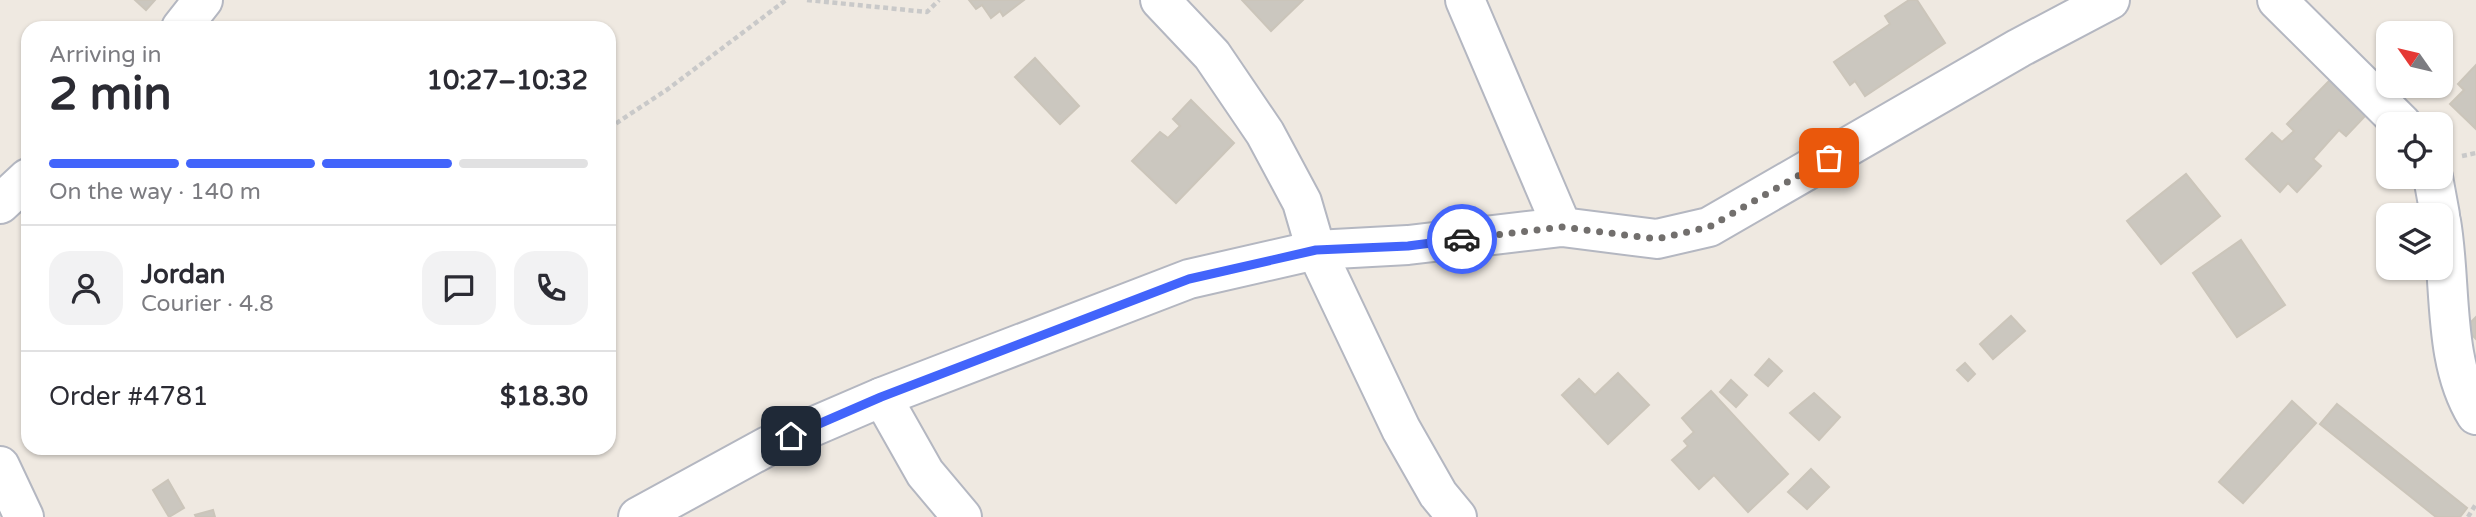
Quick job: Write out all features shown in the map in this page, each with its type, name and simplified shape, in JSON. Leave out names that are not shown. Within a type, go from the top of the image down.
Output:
[{"type":"street","points":[[186,21],[203,0]]},
{"type":"street","points":[[1160,0],[1212,55],[1265,133],[1302,202],[1316,250],[1401,429],[1438,494],[1457,517]]},
{"type":"street","points":[[1465,0],[1562,227]]},
{"type":"street","points":[[638,517],[768,446],[881,397],[1189,279],[1316,250],[1408,246],[1562,227],[1657,239],[1709,227],[2020,48],[2110,0]]},
{"type":"street","points":[[2277,0],[2390,112]]},
{"type":"street","points":[[0,204],[21,184]]},
{"type":"street","points":[[2447,280],[2456,356],[2466,399],[2476,415]]},
{"type":"street","points":[[881,397],[925,473],[962,517]]},
{"type":"street","points":[[0,466],[24,517]]},
{"type":"path","points":[[616,123],[668,89],[786,0]]},
{"type":"path","points":[[807,0],[927,12],[939,0]]},
{"type":"path","points":[[2468,517],[2476,504]]},
{"type":"building","points":[[135,0],[155,0],[146,10]]},
{"type":"building","points":[[969,0],[1024,0],[1003,16],[1000,11],[991,18],[982,5],[976,9]]},
{"type":"building","points":[[1242,0],[1303,0],[1271,31]]},
{"type":"building","points":[[1909,0],[1917,0],[1945,43],[1865,96],[1855,81],[1850,85],[1834,62],[1890,24],[1885,16]]},
{"type":"building","points":[[1035,58],[1079,106],[1060,124],[1015,77]]},
{"type":"building","points":[[2476,65],[2476,129],[2450,104],[2464,90],[2458,84]]},
{"type":"building","points":[[2330,80],[2366,115],[2346,136],[2339,130],[2313,159],[2321,166],[2297,192],[2288,183],[2280,192],[2246,159],[2272,133],[2282,142],[2294,131],[2287,124]]},
{"type":"building","points":[[1191,100],[1234,143],[1176,203],[1132,161],[1160,132],[1168,138],[1180,126],[1173,119]]},
{"type":"building","points":[[2186,174],[2220,216],[2161,264],[2127,221]]},
{"type":"building","points":[[2241,240],[2285,305],[2237,337],[2193,273]]},
{"type":"building","points":[[2011,316],[2025,331],[1993,359],[1980,344]]},
{"type":"building","points":[[2476,317],[2476,339],[2465,328]]},
{"type":"building","points":[[1769,359],[1782,371],[1768,386],[1755,375]]},
{"type":"building","points":[[1965,363],[1975,374],[1968,381],[1957,370]]},
{"type":"building","points":[[1618,373],[1649,405],[1608,444],[1562,395],[1579,379],[1595,395]]},
{"type":"building","points":[[1731,380],[1747,395],[1736,407],[1720,392]]},
{"type":"building","points":[[1711,391],[1788,474],[1748,512],[1714,475],[1699,489],[1672,460],[1688,446],[1684,441],[1694,432],[1682,418]]},
{"type":"building","points":[[1814,393],[1840,417],[1819,440],[1790,413]]},
{"type":"building","points":[[2292,401],[2316,423],[2243,503],[2219,482]]},
{"type":"building","points":[[2337,404],[2467,508],[2460,517],[2436,517],[2320,424]]},
{"type":"building","points":[[1811,469],[1829,487],[1807,509],[1788,492]]},
{"type":"building","points":[[168,480],[184,508],[169,517],[153,490]]},
{"type":"building","points":[[213,510],[215,517],[195,515]]},
{"type":"way so far","points":[[1462,239],[1562,227],[1657,239],[1709,227],[1829,158]]},
{"type":"route","points":[[791,436],[881,397],[1189,279],[1316,250],[1408,246],[1462,239]]}]
